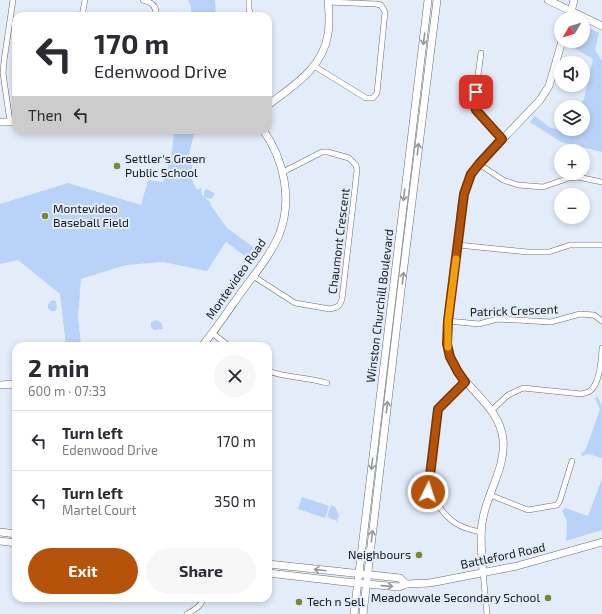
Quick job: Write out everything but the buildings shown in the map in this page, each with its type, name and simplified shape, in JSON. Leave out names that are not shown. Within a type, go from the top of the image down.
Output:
[{"type":"street","points":[[12,117],[3,73],[13,0]]},
{"type":"street","points":[[83,12],[85,0]]},
{"type":"street","points":[[143,0],[154,5],[157,12]]},
{"type":"street","points":[[249,0],[250,12]]},
{"type":"street","name":"Winston Churchill Boulevard","points":[[354,614],[428,0]]},
{"type":"street","name":"Winston Churchill Boulevard","points":[[363,614],[437,0]]},
{"type":"street","points":[[548,0],[566,12]]},
{"type":"street","points":[[571,12],[574,0]]},
{"type":"street","points":[[272,102],[302,79],[314,66],[322,54],[328,35],[328,1],[376,4],[381,5],[384,8],[385,12],[377,93],[373,98],[366,98],[314,66]]},
{"type":"street","points":[[590,22],[602,26]]},
{"type":"street","points":[[487,614],[481,532],[483,517],[500,469],[503,449],[501,431],[499,423],[492,410],[465,382],[458,372],[450,357],[447,344],[448,321],[464,194],[471,174],[479,164],[540,100],[549,86],[560,48]]},
{"type":"street","points":[[481,53],[474,105],[479,114],[502,139]]},
{"type":"street","points":[[0,122],[12,122]]},
{"type":"street","name":"Montevideo Road","points":[[205,342],[272,248],[284,220],[285,186],[283,172],[276,151],[265,134]]},
{"type":"street","name":"Chaumont Crescent","points":[[253,276],[295,303],[330,309],[337,307],[342,299],[357,170],[356,165],[349,158],[333,152],[322,152],[283,172]]},
{"type":"street","points":[[479,164],[503,180],[518,185],[543,187],[569,178],[578,177],[602,182]]},
{"type":"street","points":[[458,245],[527,252],[549,252],[570,245],[602,245]]},
{"type":"street","name":"Patrick Crescent","points":[[448,321],[479,324],[497,320],[551,322],[580,314],[594,315],[602,321]]},
{"type":"street","points":[[212,333],[224,342]]},
{"type":"street","points":[[492,410],[508,395],[523,388],[580,394],[589,392],[594,388],[600,369],[602,348]]},
{"type":"street","points":[[272,372],[327,382]]},
{"type":"street","points":[[465,382],[438,409],[428,492],[448,519],[462,527],[481,532]]},
{"type":"street","points":[[0,385],[12,384]]},
{"type":"street","points":[[490,495],[528,510],[557,505],[560,500],[572,461]]},
{"type":"street","points":[[0,532],[12,534]]},
{"type":"street","points":[[0,541],[12,542]]},
{"type":"street","name":"Battleford Road","points":[[272,573],[399,587],[406,584],[430,583],[535,562],[602,542]]},
{"type":"street","name":"Battleford Road","points":[[272,564],[400,578],[406,584]]},
{"type":"street","points":[[188,614],[202,602]]},
{"type":"shaded area","points":[[188,0],[215,0],[216,12],[191,12],[191,7]]},
{"type":"shaded area","points":[[590,28],[599,33],[595,50],[602,61],[602,152],[590,149],[590,144],[569,144],[561,142],[530,122],[535,116],[549,127],[554,129],[554,136],[590,136],[590,100],[583,100],[586,92],[590,92],[590,72],[593,59],[574,48],[590,48]]},
{"type":"shaded area","points":[[174,134],[194,134],[188,164],[192,165],[192,171],[189,174],[197,190],[201,188],[202,195],[210,202],[211,206],[227,228],[260,252],[253,262],[226,242],[207,271],[163,262],[126,265],[81,279],[78,316],[81,342],[66,342],[60,294],[18,260],[0,264],[0,204],[68,183],[141,205],[148,180],[163,182],[172,151]]},
{"type":"shaded area","points":[[207,189],[214,193],[214,196],[211,199],[204,197],[204,191]]},
{"type":"shaded area","points":[[52,300],[56,301],[57,308],[55,311],[51,311],[48,308],[48,304]]},
{"type":"shaded area","points":[[157,320],[162,324],[163,329],[154,330],[151,327],[151,322]]},
{"type":"shaded area","points":[[597,396],[602,406],[602,458],[588,454],[582,456],[581,454],[586,449],[600,409],[595,399]]},
{"type":"shaded area","points":[[602,479],[602,530],[566,541],[567,521],[562,511],[565,508],[588,516]]},
{"type":"shaded area","points":[[302,497],[329,506],[325,518],[298,509]]},
{"type":"shaded area","points":[[331,505],[335,507],[339,515],[337,521],[327,517]]},
{"type":"slow traffic","points":[[448,347],[448,321],[456,259]]},
{"type":"place","name":"Settler's Green Public School","points":[[117,166]]},
{"type":"place","name":"Montevideo Baseball Field","points":[[45,216]]},
{"type":"place","name":"Neighbours","points":[[419,555]]},
{"type":"place","name":"Meadowvale Secondary School","points":[[548,598]]},
{"type":"place","name":"Tech n Sell","points":[[299,602]]},
{"type":"route","points":[[428,492],[438,409],[441,404],[465,382],[450,357],[447,344],[448,321],[464,194],[471,174],[502,139],[476,110],[474,105],[476,92]]}]
